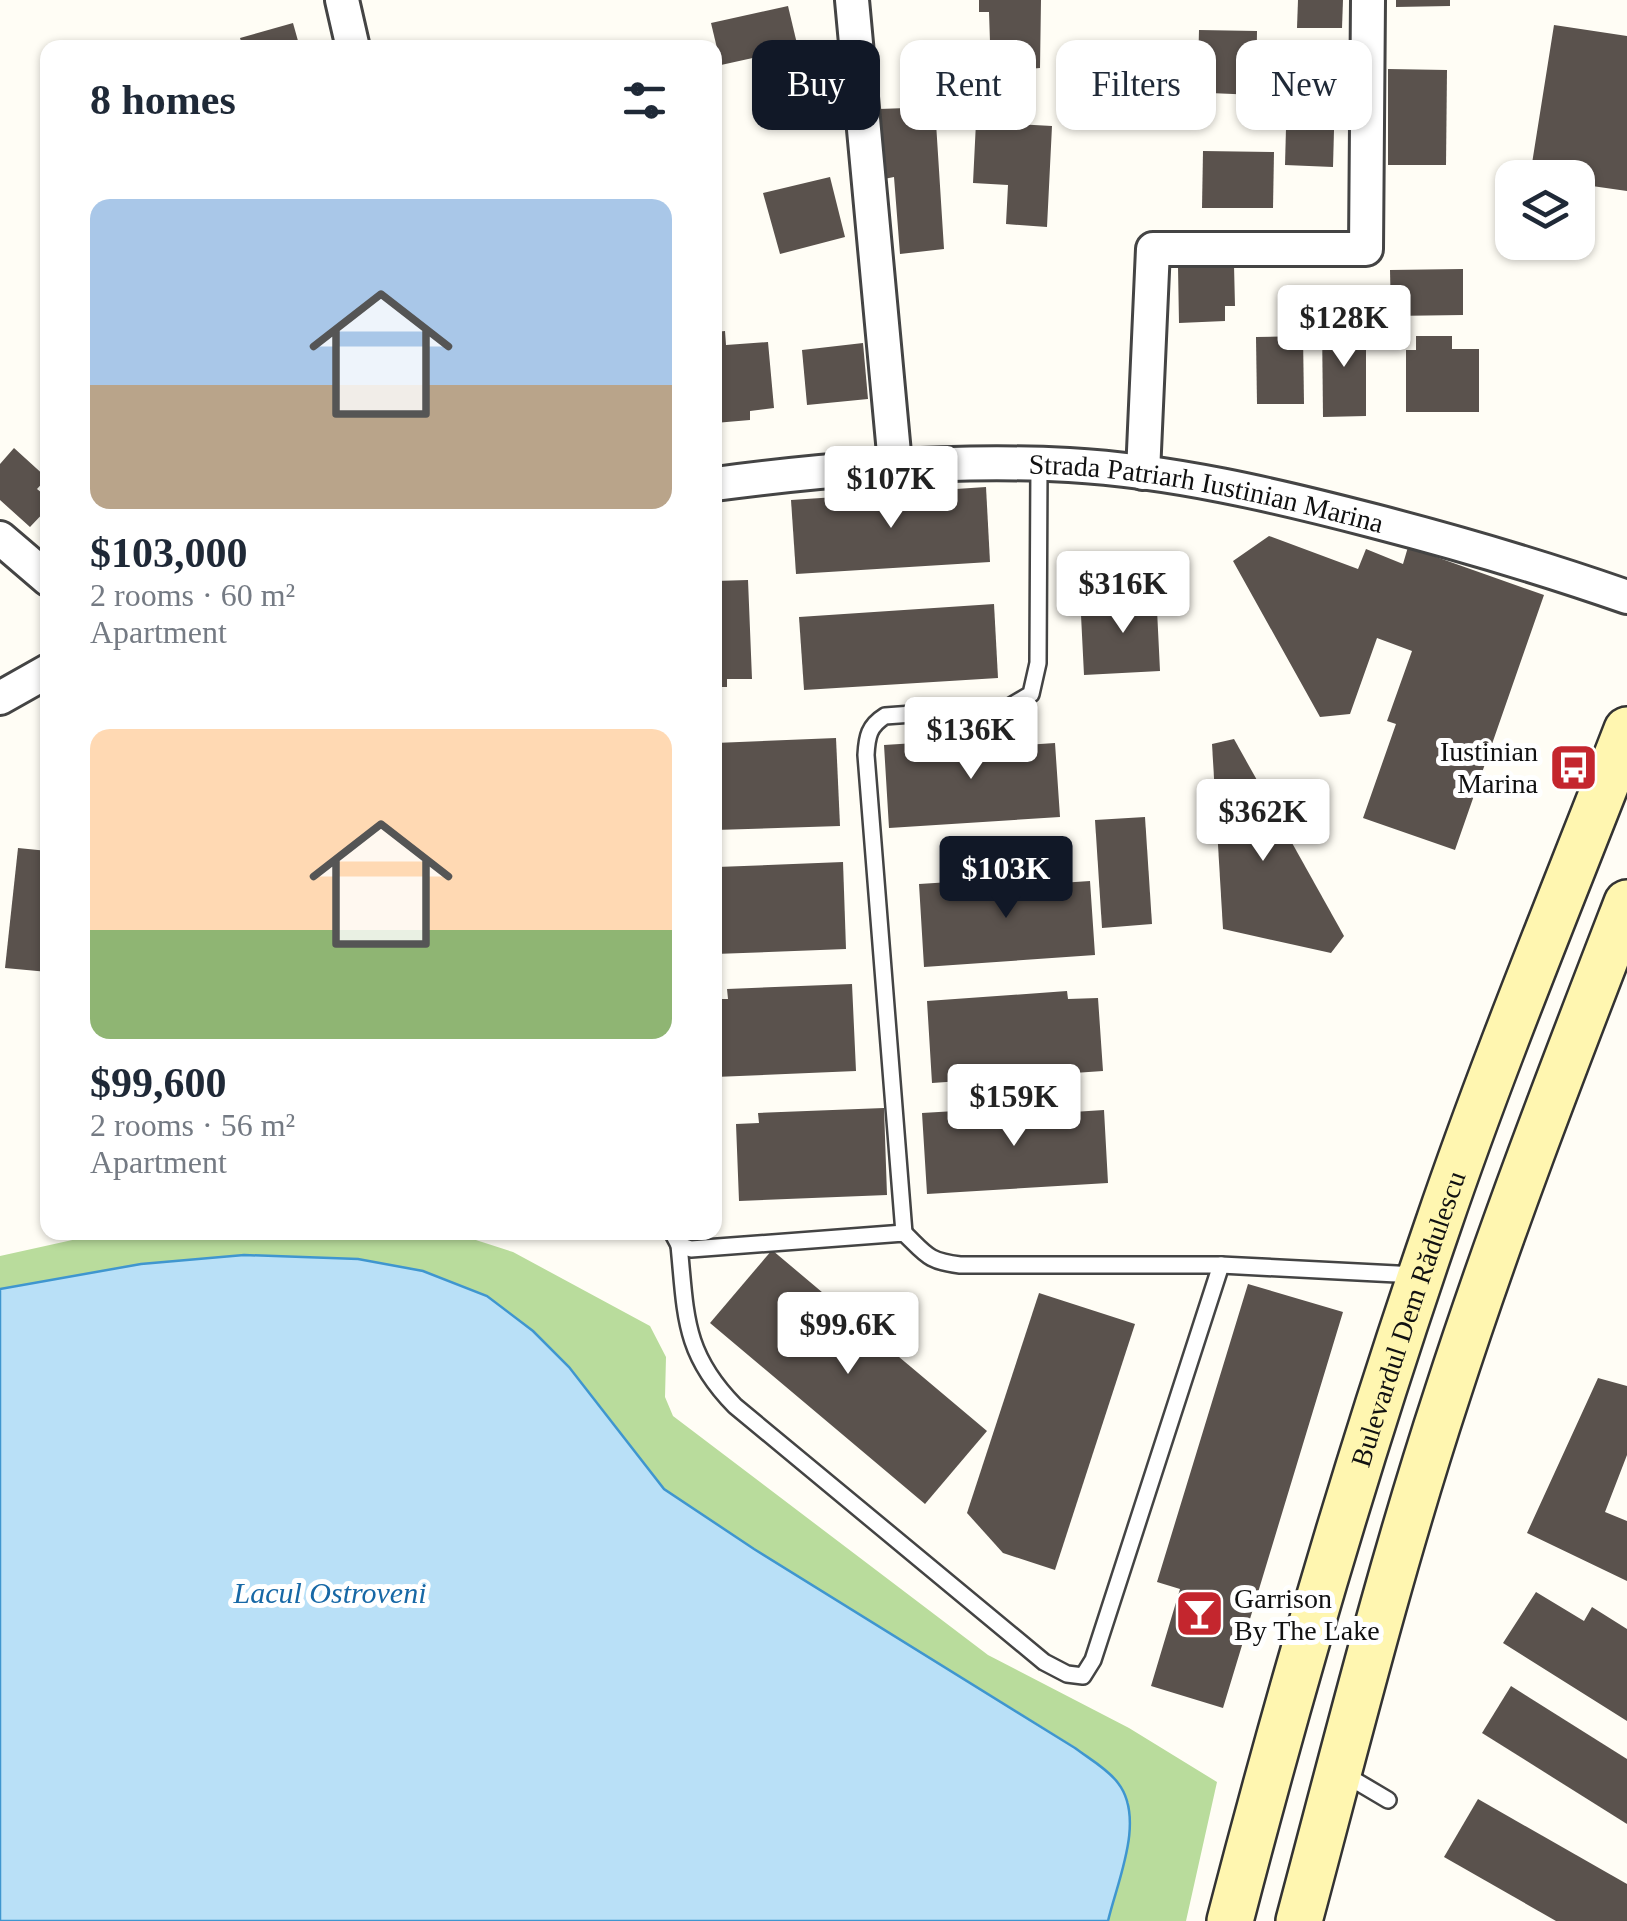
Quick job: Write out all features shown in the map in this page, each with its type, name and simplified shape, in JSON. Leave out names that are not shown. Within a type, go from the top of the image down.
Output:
[{"type":"main road","name":"Bulevardul Dem Rădulescu","points":[[1230,1921],[1340,1524],[1421,1275],[1502,1048],[1627,730]]},
{"type":"main road","points":[[1299,1921],[1408,1516],[1507,1216],[1627,903]]},
{"type":"street","points":[[342,0],[351,40]]},
{"type":"street","points":[[852,0],[895,464]]},
{"type":"street","points":[[1144,473],[1153,249],[1366,249],[1368,0]]},
{"type":"street","name":"Strada Patriarh Iustinian Marina","points":[[722,483],[895,464],[1039,464],[1144,473],[1303,502],[1580,580],[1627,597]]},
{"type":"street","points":[[0,538],[40,572]]},
{"type":"street","points":[[1580,580],[1627,575]]},
{"type":"street","points":[[0,698],[40,676]]},
{"type":"lane","points":[[1039,464],[1038,663],[1031,694],[1009,707],[885,716],[873,724],[867,737],[904,1233],[925,1256],[938,1262],[1220,1265],[1421,1275]]},
{"type":"lane","points":[[677,1240],[691,1249],[904,1233]]},
{"type":"lane","points":[[675,1240],[686,1318],[696,1353],[710,1380],[735,1406],[1044,1662],[1067,1674],[1083,1676],[1093,1660],[1220,1265]]},
{"type":"lane","points":[[1338,1770],[1388,1800]]},
{"type":"green space","points":[[72,1240],[476,1240],[513,1252],[650,1326],[666,1357],[665,1397],[673,1416],[988,1655],[1129,1728],[1217,1782],[1186,1921],[1108,1921],[1129,1833],[1129,1803],[1075,1747],[664,1489],[569,1367],[533,1331],[487,1296],[244,1255],[141,1264],[0,1289],[0,1256]]},
{"type":"water","name":"Lacul Ostroveni","points":[[244,1255],[358,1259],[423,1271],[487,1296],[533,1331],[569,1367],[664,1489],[1103,1768],[1118,1783],[1130,1814],[1127,1851],[1108,1921],[0,1921],[0,1289],[141,1264]]},
{"type":"building","points":[[979,0],[1041,0],[1040,68],[1036,68],[1036,40],[990,40],[989,12],[979,12]]},
{"type":"building","points":[[1298,0],[1343,0],[1342,28],[1297,28]]},
{"type":"building","points":[[1396,0],[1450,0],[1450,6],[1396,7]]},
{"type":"building","points":[[788,6],[796,40],[752,40],[752,58],[722,65],[722,40],[715,40],[711,23]]},
{"type":"building","points":[[293,23],[298,40],[241,40]]},
{"type":"building","points":[[1554,25],[1627,36],[1627,191],[1595,186],[1595,160],[1533,160]]},
{"type":"building","points":[[1199,30],[1257,31],[1257,40],[1236,40],[1236,94],[1216,93],[1216,40],[1199,40]]},
{"type":"building","points":[[1388,69],[1447,70],[1446,165],[1388,165]]},
{"type":"building","points":[[900,108],[900,130],[936,130],[944,249],[900,254],[894,177],[884,179],[880,109]]},
{"type":"building","points":[[1036,125],[1052,126],[1047,227],[1006,224],[1008,185],[973,183],[976,130],[1036,130]]},
{"type":"building","points":[[1286,130],[1334,130],[1333,167],[1285,165]]},
{"type":"building","points":[[1203,151],[1274,152],[1273,208],[1202,208]]},
{"type":"building","points":[[830,177],[845,237],[780,254],[763,193]]},
{"type":"building","points":[[1234,265],[1235,306],[1225,306],[1225,321],[1179,323],[1178,267]]},
{"type":"building","points":[[1463,269],[1463,315],[1391,316],[1390,270]]},
{"type":"building","points":[[1322,323],[1366,323],[1366,416],[1323,417]]},
{"type":"building","points":[[722,331],[726,345],[768,342],[774,408],[750,411],[750,420],[722,422]]},
{"type":"building","points":[[1303,336],[1304,404],[1257,404],[1256,337]]},
{"type":"building","points":[[1416,336],[1452,336],[1452,349],[1479,349],[1479,412],[1406,412],[1406,350],[1416,350]]},
{"type":"building","points":[[863,343],[868,399],[807,405],[802,350]]},
{"type":"building","points":[[14,448],[40,472],[37,489],[40,516],[30,527],[0,500],[0,464]]},
{"type":"building","points":[[986,487],[990,562],[796,574],[791,500]]},
{"type":"building","points":[[1269,536],[1358,569],[1366,549],[1403,564],[1408,547],[1544,595],[1455,850],[1363,818],[1396,724],[1387,721],[1412,651],[1377,638],[1350,714],[1320,717],[1233,561]]},
{"type":"building","points":[[748,580],[752,679],[727,679],[727,687],[722,687],[722,581]]},
{"type":"building","points":[[1156,589],[1160,671],[1084,675],[1081,615],[1118,611],[1117,592]]},
{"type":"building","points":[[994,604],[998,678],[804,690],[799,617]]},
{"type":"building","points":[[1024,736],[1025,745],[1055,743],[1060,817],[889,828],[884,745]]},
{"type":"building","points":[[836,738],[840,826],[722,830],[722,743]]},
{"type":"building","points":[[1234,739],[1344,936],[1331,953],[1223,929],[1212,744]]},
{"type":"building","points":[[1145,817],[1152,924],[1102,928],[1095,820]]},
{"type":"building","points":[[18,848],[40,850],[40,971],[5,968]]},
{"type":"building","points":[[843,862],[846,949],[722,954],[722,867]]},
{"type":"building","points":[[1059,875],[1060,883],[1090,881],[1095,955],[924,967],[919,884]]},
{"type":"building","points":[[852,984],[856,1071],[722,1077],[722,999],[728,999],[727,989]]},
{"type":"building","points":[[1067,991],[1068,999],[1098,998],[1103,1071],[932,1083],[927,1001]]},
{"type":"building","points":[[1073,1104],[1073,1112],[1104,1110],[1108,1183],[927,1194],[922,1113]]},
{"type":"building","points":[[884,1108],[887,1195],[739,1201],[736,1124],[759,1123],[758,1113]]},
{"type":"building","points":[[772,1250],[987,1431],[925,1504],[710,1323]]},
{"type":"building","points":[[1248,1284],[1343,1312],[1223,1708],[1151,1686],[1180,1589],[1157,1582]]},
{"type":"building","points":[[1039,1293],[1135,1324],[1055,1570],[1003,1553],[967,1513]]},
{"type":"building","points":[[1598,1378],[1627,1386],[1627,1455],[1605,1512],[1627,1521],[1627,1581],[1527,1533]]},
{"type":"building","points":[[1536,1592],[1584,1621],[1592,1607],[1627,1629],[1627,1721],[1503,1643]]},
{"type":"building","points":[[1511,1686],[1627,1759],[1627,1824],[1482,1733]]},
{"type":"building","points":[[1478,1799],[1627,1884],[1627,1921],[1556,1921],[1444,1857]]},
{"type":"place","name":"Iustinian Marina","points":[[1573,767]]},
{"type":"place","name":"Garrison By The Lake","points":[[1199,1614]]}]
